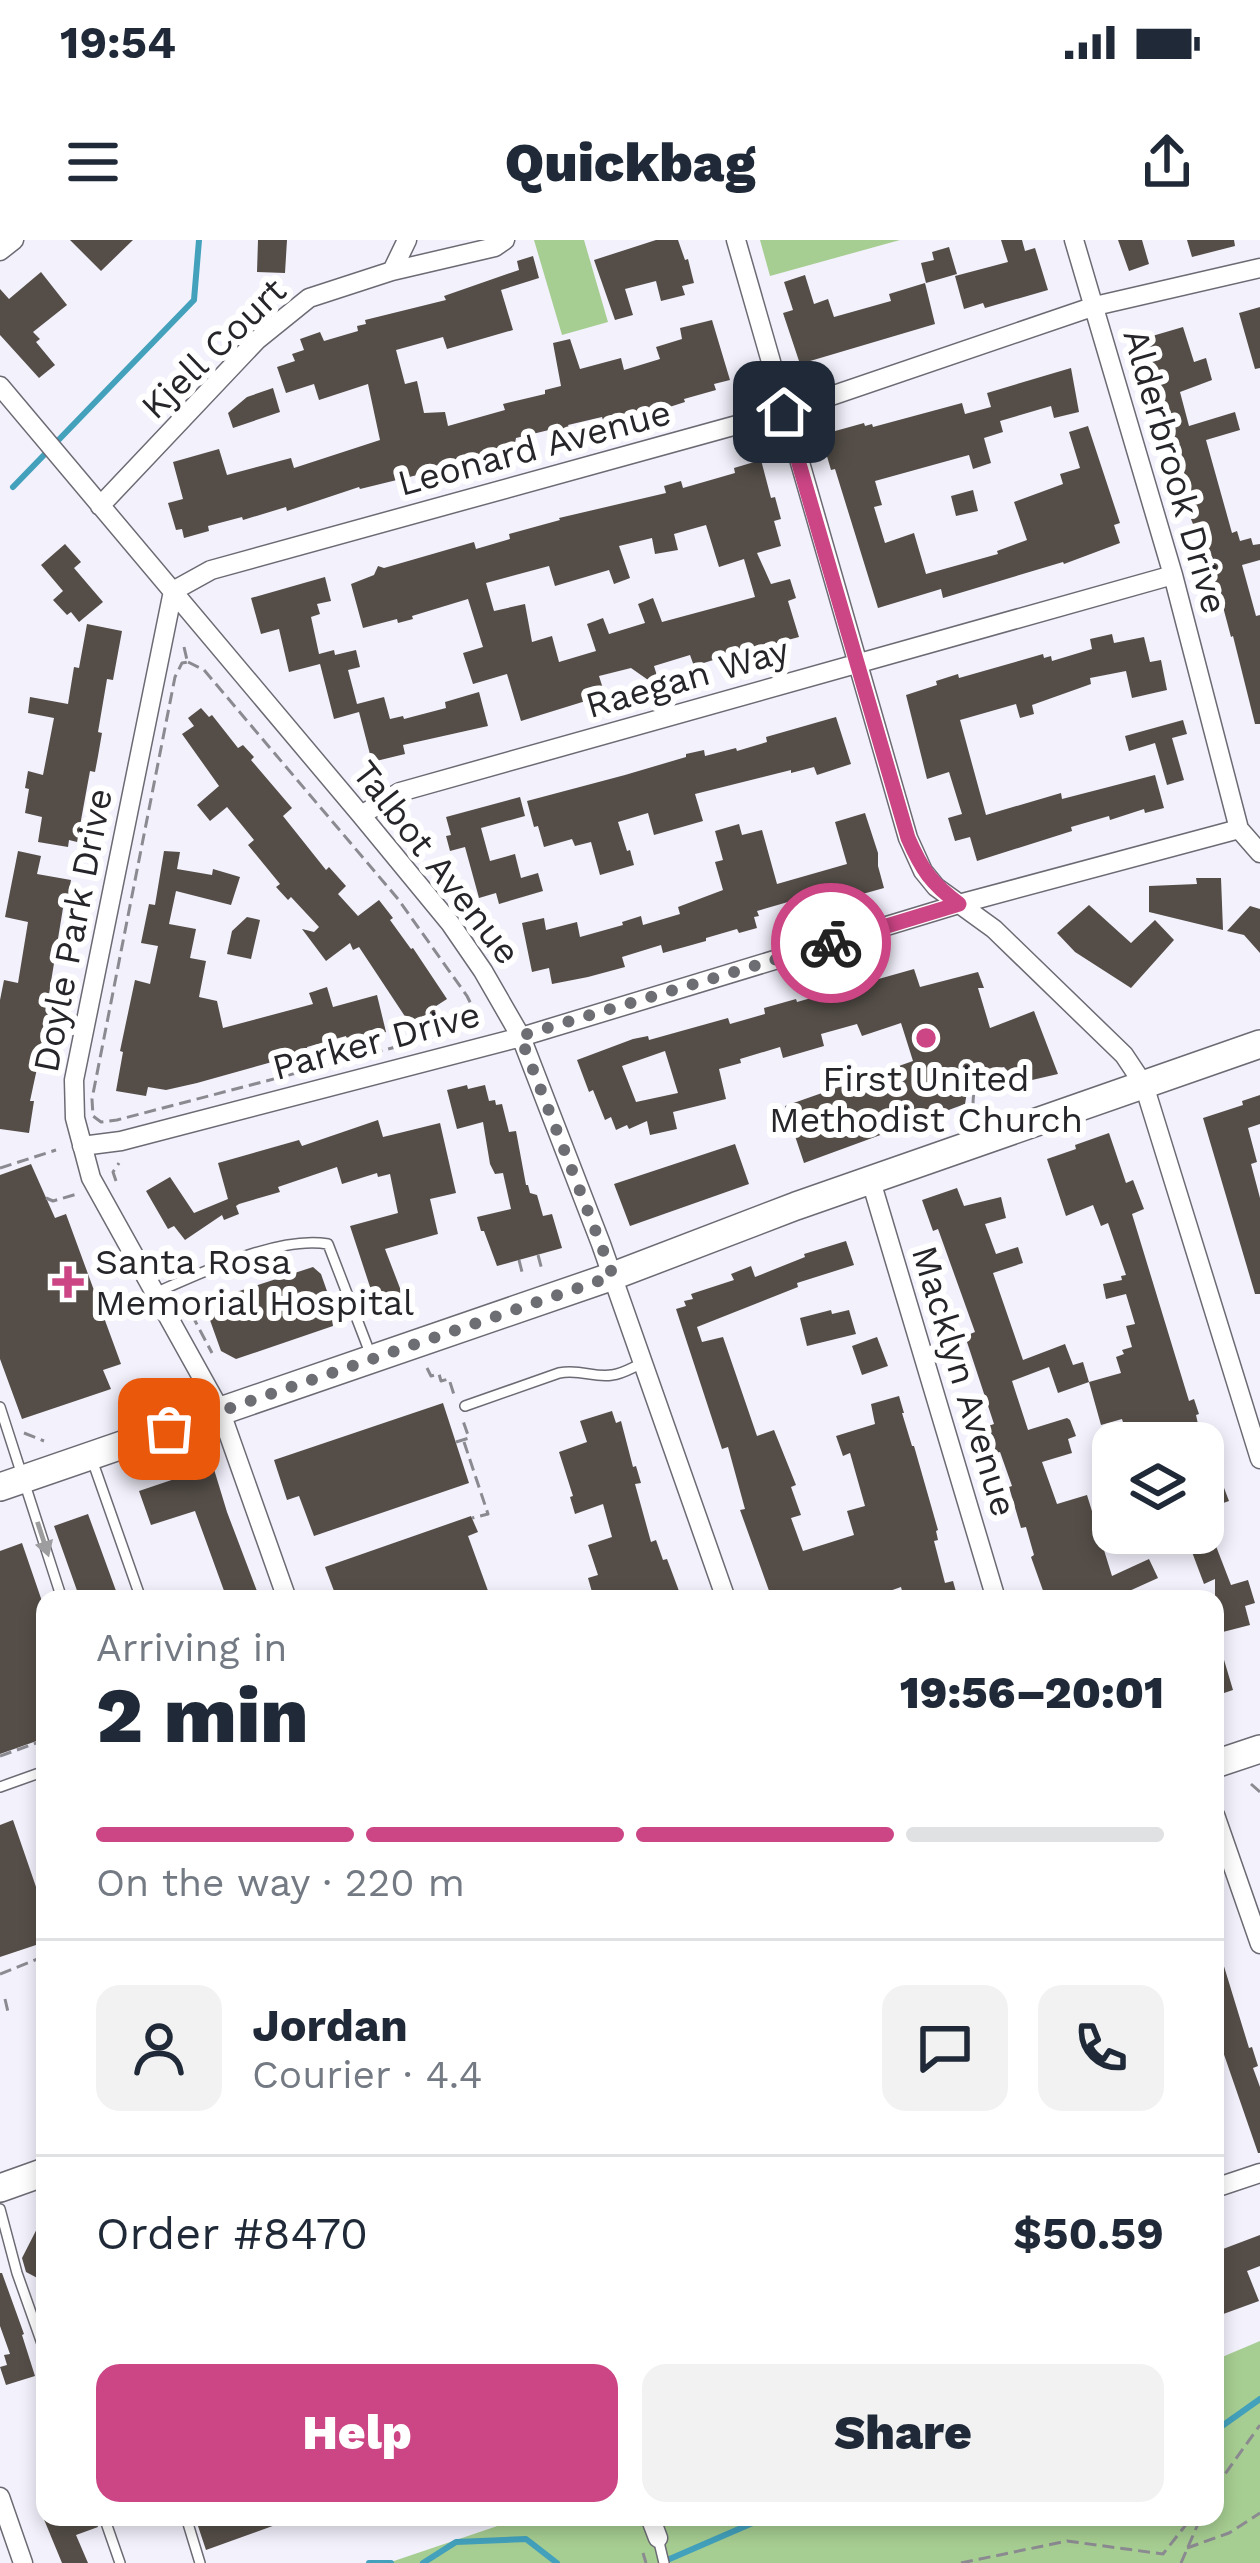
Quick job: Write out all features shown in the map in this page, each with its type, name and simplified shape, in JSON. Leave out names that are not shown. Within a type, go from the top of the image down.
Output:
[{"type":"main road","points":[[12,1483],[613,1276],[796,1205],[1260,1044]]},
{"type":"main road","points":[[1224,1762],[1260,1749]]},
{"type":"main road","points":[[0,2188],[36,2175]]},
{"type":"street","points":[[0,251],[14,240]]},
{"type":"street","points":[[392,271],[407,240]]},
{"type":"street","name":"Kjell Court","points":[[95,500],[257,340],[309,298],[392,271],[495,247],[505,240]]},
{"type":"street","points":[[736,240],[908,838],[923,871],[936,886],[994,929],[1109,1039],[1144,1085],[1260,1459]]},
{"type":"street","name":"Alderbrook Drive","points":[[1074,240],[1173,574],[1239,830],[1260,853]]},
{"type":"street","name":"Leonard Avenue","points":[[172,590],[211,570],[784,412],[1095,306],[1260,268]]},
{"type":"street","name":"Talbot Avenue","points":[[0,386],[361,814],[484,971],[520,1036],[613,1276],[723,1590]]},
{"type":"street","name":"Raegan Way","points":[[361,814],[400,792],[1173,574]]},
{"type":"street","name":"Doyle Park Drive","points":[[172,590],[74,1080],[74,1118],[91,1178],[220,1410],[283,1590]]},
{"type":"street","name":"Parker Drive","points":[[82,1146],[121,1141],[520,1036],[959,904],[1239,830]]},
{"type":"street","name":"Macklyn Avenue","points":[[871,1181],[993,1590]]},
{"type":"street","points":[[1224,1841],[1260,1943]]},
{"type":"street","points":[[1224,2185],[1260,2173]]},
{"type":"street","points":[[0,2497],[23,2563]]},
{"type":"street","points":[[649,2540],[650,2526]]},
{"type":"lane","points":[[155,1294],[232,1261],[311,1241],[328,1244],[372,1358]]},
{"type":"lane","points":[[465,1406],[559,1373],[616,1375],[644,1362]]},
{"type":"lane","points":[[0,1407],[12,1483],[58,1590]]},
{"type":"lane","points":[[91,1456],[137,1590]]},
{"type":"lane","points":[[0,1787],[36,1774]]},
{"type":"lane","points":[[0,2209],[36,2327]]},
{"type":"lane","points":[[107,2526],[121,2563]]},
{"type":"lane","points":[[189,2526],[200,2563]]},
{"type":"lane","points":[[649,2540],[664,2563]]},
{"type":"path","points":[[184,647],[188,662],[205,670],[398,899],[474,1010],[470,1021],[457,1030],[277,1080],[101,1121],[92,1116],[99,1061],[177,668],[188,662]]},
{"type":"path","points":[[973,1107],[974,1089],[988,1078],[1006,1084],[1013,1093]]},
{"type":"path","points":[[120,1191],[113,1172],[121,1160],[121,1141]]},
{"type":"path","points":[[0,1168],[56,1150]]},
{"type":"path","points":[[46,1198],[53,1201],[77,1194]]},
{"type":"path","points":[[538,1255],[542,1270]]},
{"type":"path","points":[[519,1260],[524,1276]]},
{"type":"path","points":[[175,1285],[217,1363]]},
{"type":"path","points":[[23,1432],[44,1441]]},
{"type":"path","points":[[464,1440],[488,1514],[472,1518]]},
{"type":"path","points":[[186,1450],[193,1471]]},
{"type":"path","points":[[156,1461],[162,1478]]},
{"type":"path","points":[[0,1756],[36,1743]]},
{"type":"path","points":[[1251,1784],[1260,1792]]},
{"type":"path","points":[[0,1975],[36,1960]]},
{"type":"path","points":[[4,1999],[8,2012]]},
{"type":"path","points":[[1224,2476],[1259,2428]]},
{"type":"path","points":[[1187,2548],[1229,2533],[1260,2513]]},
{"type":"path","points":[[961,2563],[1067,2541],[1163,2554],[1185,2526]]},
{"type":"path","points":[[1181,2563],[1197,2526]]},
{"type":"path","points":[[646,2563],[649,2540]]},
{"type":"green space","points":[[534,240],[584,240],[608,322],[562,335]]},
{"type":"green space","points":[[760,240],[900,240],[770,276]]},
{"type":"green space","points":[[1260,2341],[1260,2563],[388,2563],[497,2526],[1224,2526],[1224,2356]]},
{"type":"building","points":[[70,240],[133,240],[101,271]]},
{"type":"building","points":[[258,240],[287,240],[285,273],[257,272]]},
{"type":"building","points":[[656,240],[678,240],[694,283],[682,286],[685,295],[661,301],[656,281],[625,289],[633,315],[615,320],[594,260]]},
{"type":"building","points":[[1001,240],[1022,240],[1025,251],[1035,248],[1048,290],[985,308],[983,303],[964,309],[955,276],[1008,262]]},
{"type":"building","points":[[1118,240],[1142,240],[1149,264],[1129,271]]},
{"type":"building","points":[[1187,240],[1234,240],[1235,246],[1192,257]]},
{"type":"building","points":[[949,247],[957,274],[926,283],[921,263],[934,260],[932,252]]},
{"type":"building","points":[[533,256],[539,278],[501,290],[513,330],[447,349],[443,337],[396,350],[405,384],[417,381],[424,413],[445,412],[448,426],[505,410],[503,404],[561,386],[553,343],[570,339],[580,369],[621,358],[624,370],[660,359],[656,347],[682,339],[680,328],[712,320],[730,380],[714,384],[716,390],[657,411],[656,407],[611,420],[602,417],[568,425],[570,430],[554,434],[553,429],[516,438],[515,443],[450,467],[359,487],[287,511],[286,507],[208,526],[209,531],[184,538],[182,529],[176,530],[168,503],[183,499],[173,462],[219,449],[227,475],[291,458],[294,468],[380,440],[368,384],[319,400],[314,384],[286,393],[277,367],[295,361],[292,354],[304,350],[300,339],[320,332],[324,341],[358,331],[365,320],[446,300],[444,296],[519,270],[517,261]]},
{"type":"building","points":[[41,272],[67,305],[33,332],[55,365],[39,378],[0,335],[0,289],[9,299]]},
{"type":"building","points":[[805,275],[814,304],[828,299],[834,317],[891,301],[889,294],[925,283],[935,324],[800,364],[783,313],[793,310],[784,282]]},
{"type":"building","points":[[1260,307],[1260,368],[1255,369],[1239,313]]},
{"type":"building","points":[[1183,327],[1194,362],[1206,358],[1212,380],[1180,392],[1189,426],[1235,412],[1240,430],[1206,440],[1232,533],[1237,531],[1240,541],[1251,538],[1253,545],[1260,544],[1260,560],[1242,565],[1256,616],[1260,615],[1260,724],[1255,724],[1233,636],[1191,519],[1197,511],[1188,480],[1183,481],[1176,464],[1143,354],[1142,339]]},
{"type":"building","points":[[1071,368],[1079,412],[1054,418],[1051,406],[1000,421],[1003,432],[984,438],[991,463],[973,469],[969,455],[875,481],[882,505],[874,507],[885,543],[914,533],[926,574],[998,554],[1027,540],[1014,502],[1063,484],[1060,474],[1080,468],[1069,432],[1088,426],[1120,523],[1114,525],[1120,543],[943,598],[941,589],[878,608],[824,446],[828,433],[864,423],[873,427],[962,403],[965,414],[991,407],[987,393]]},
{"type":"building","points":[[273,388],[280,412],[233,428],[228,413],[247,397]]},
{"type":"building","points":[[761,460],[781,519],[774,521],[781,546],[757,553],[771,584],[790,579],[796,598],[788,601],[799,637],[694,666],[690,655],[654,666],[661,689],[631,668],[599,676],[605,695],[521,721],[507,674],[473,684],[463,653],[483,647],[468,599],[413,619],[363,628],[351,584],[374,575],[378,566],[474,542],[476,549],[559,518],[666,493],[664,486],[681,481],[683,488],[735,473],[734,468]],"holes":[[[706,525],[719,567],[744,559],[755,597],[662,622],[653,598],[638,604],[645,623],[609,634],[603,618],[587,624],[596,651],[559,662],[552,636],[532,642],[525,604],[494,611],[486,583],[549,566],[555,586],[609,570],[614,584],[630,578],[619,546],[652,538],[655,554],[678,550],[674,534]]]},
{"type":"building","points":[[973,490],[978,511],[956,516],[951,496]]},
{"type":"building","points":[[65,544],[81,562],[74,568],[103,602],[79,622],[53,600],[63,591],[41,565]]},
{"type":"building","points":[[325,577],[331,601],[317,604],[320,614],[311,617],[319,654],[356,650],[360,667],[348,670],[357,704],[384,697],[390,719],[404,719],[446,708],[445,702],[479,692],[488,726],[403,745],[405,754],[372,762],[359,712],[334,719],[320,664],[289,672],[279,629],[261,634],[251,598]]},
{"type":"building","points":[[87,624],[122,631],[113,680],[107,679],[95,772],[90,771],[77,842],[69,840],[68,847],[38,842],[42,817],[25,813],[28,771],[43,775],[54,718],[28,713],[30,697],[68,704]]},
{"type":"building","points":[[1112,634],[1114,643],[1144,637],[1150,662],[1161,660],[1167,690],[1132,698],[1126,671],[1090,678],[1091,684],[1032,705],[1034,714],[1020,718],[1016,704],[960,720],[986,815],[1061,793],[1062,799],[1155,775],[1164,808],[1110,820],[1109,816],[977,861],[970,837],[955,841],[948,818],[962,814],[949,772],[927,779],[906,695],[958,674],[959,678],[1043,654],[1052,661],[1092,649],[1090,639]]},
{"type":"building","points":[[201,708],[238,748],[243,745],[254,757],[251,760],[292,808],[283,816],[326,870],[329,867],[346,886],[338,894],[358,916],[379,900],[393,918],[390,920],[447,999],[433,1008],[436,1011],[410,1024],[359,947],[353,950],[350,943],[326,961],[302,929],[314,932],[319,927],[276,887],[280,884],[248,845],[254,840],[227,807],[210,821],[197,805],[219,786],[182,734],[194,726],[188,718]]},
{"type":"building","points":[[836,717],[851,764],[817,775],[814,767],[791,770],[695,794],[703,821],[654,835],[648,813],[618,822],[634,865],[600,875],[591,842],[575,846],[572,839],[544,847],[538,826],[534,827],[527,801],[686,754],[737,751],[767,742],[766,737]]},
{"type":"building","points":[[1183,720],[1187,734],[1172,738],[1184,780],[1167,785],[1155,743],[1129,751],[1125,736]]},
{"type":"building","points":[[520,797],[525,816],[481,828],[490,861],[515,854],[521,878],[538,873],[543,891],[499,904],[496,893],[479,898],[465,847],[450,851],[446,817]]},
{"type":"building","points":[[865,813],[884,888],[791,914],[788,902],[757,911],[757,928],[739,933],[737,929],[663,953],[661,945],[622,957],[625,967],[588,977],[552,984],[549,968],[532,972],[522,923],[544,918],[546,930],[577,922],[580,937],[641,916],[643,925],[680,914],[678,907],[723,890],[715,862],[723,860],[715,831],[739,824],[742,835],[762,830],[777,884],[847,864],[835,822]]},
{"type":"building","points":[[18,851],[41,856],[37,874],[71,880],[30,1101],[34,1101],[29,1133],[0,1129],[0,1000],[4,980],[18,983],[28,922],[5,917]]},
{"type":"building","points":[[164,851],[180,852],[177,869],[212,875],[213,869],[240,877],[231,905],[176,891],[169,924],[196,929],[190,958],[206,961],[199,997],[217,1001],[223,1028],[313,1004],[309,993],[327,987],[333,1007],[377,995],[386,1032],[347,1042],[346,1036],[307,1047],[308,1052],[197,1083],[166,1090],[148,1087],[146,1096],[116,1091],[135,980],[150,984],[158,946],[141,943],[149,904],[155,905]]},
{"type":"building","points":[[1196,878],[1221,878],[1223,930],[1149,912],[1149,886],[1197,884]]},
{"type":"building","points":[[1089,905],[1131,943],[1155,920],[1174,940],[1131,988],[1075,952],[1057,933]]},
{"type":"building","points":[[1250,906],[1260,909],[1260,953],[1244,935],[1227,931]]},
{"type":"building","points":[[247,917],[260,920],[251,959],[227,954],[232,931]]},
{"type":"building","points":[[914,969],[920,987],[978,972],[990,1028],[1034,1011],[1058,1074],[1019,1083],[1004,1067],[979,1072],[969,1080],[965,1104],[804,1163],[785,1106],[913,1061],[901,1023],[862,1036],[857,1024],[821,1034],[824,1046],[783,1058],[780,1047],[740,1059],[741,1063],[719,1069],[726,1099],[673,1112],[677,1129],[650,1135],[647,1121],[616,1130],[611,1117],[605,1120],[577,1060],[633,1039],[648,1036],[649,1040],[728,1018],[730,1024],[765,1014],[764,1008]],"holes":[[[665,1051],[678,1093],[636,1102],[622,1066]]]},
{"type":"building","points":[[467,1085],[468,1089],[485,1085],[489,1101],[502,1104],[509,1132],[516,1131],[526,1185],[537,1195],[543,1216],[552,1214],[562,1248],[497,1266],[477,1217],[511,1209],[503,1173],[495,1174],[490,1164],[483,1122],[457,1129],[447,1090]]},
{"type":"building","points":[[1260,1095],[1260,1124],[1248,1128],[1260,1198],[1260,1294],[1255,1294],[1203,1118]]},
{"type":"building","points":[[378,1120],[383,1137],[440,1123],[456,1193],[430,1199],[438,1234],[385,1249],[403,1296],[375,1302],[350,1226],[398,1213],[390,1174],[378,1177],[377,1173],[342,1184],[337,1167],[239,1204],[239,1214],[224,1220],[222,1215],[185,1240],[174,1226],[168,1229],[146,1191],[170,1177],[194,1213],[228,1199],[218,1163],[299,1140],[302,1146]]},
{"type":"building","points":[[1109,1133],[1126,1183],[1133,1180],[1144,1209],[1132,1214],[1189,1401],[1194,1399],[1199,1414],[1198,1422],[1100,1422],[1089,1382],[1121,1373],[1116,1357],[1132,1347],[1126,1326],[1135,1324],[1126,1294],[1106,1299],[1103,1284],[1126,1275],[1108,1223],[1101,1226],[1093,1205],[1066,1216],[1047,1159]]},
{"type":"building","points":[[735,1144],[749,1184],[630,1226],[614,1184]]},
{"type":"building","points":[[31,1164],[55,1218],[66,1214],[121,1364],[103,1370],[111,1389],[22,1419],[0,1359],[0,1175]]},
{"type":"building","points":[[957,1188],[964,1206],[1001,1197],[1006,1218],[985,1224],[996,1254],[1018,1247],[1023,1263],[993,1273],[1023,1360],[1065,1344],[1073,1365],[1083,1362],[1089,1382],[1058,1393],[1049,1367],[1012,1381],[1028,1430],[1070,1420],[1076,1436],[1068,1439],[1072,1453],[1042,1462],[1057,1504],[1087,1495],[1092,1511],[1092,1554],[1105,1554],[1112,1576],[1149,1559],[1158,1578],[1131,1590],[1043,1590],[1026,1527],[1021,1528],[1012,1486],[988,1426],[994,1424],[965,1336],[975,1332],[938,1229],[933,1231],[922,1200]]},
{"type":"building","points":[[846,1241],[854,1265],[797,1283],[798,1287],[697,1327],[702,1342],[723,1337],[757,1436],[774,1430],[796,1485],[791,1487],[801,1515],[791,1518],[803,1551],[854,1535],[847,1511],[865,1506],[850,1453],[843,1456],[836,1436],[875,1424],[871,1404],[899,1396],[938,1530],[934,1541],[945,1583],[953,1581],[956,1590],[769,1590],[740,1510],[745,1509],[728,1447],[722,1449],[676,1309],[693,1299],[691,1294],[734,1280],[731,1274],[751,1266],[755,1277]]},
{"type":"building","points":[[313,1267],[328,1294],[333,1326],[236,1359],[221,1351],[206,1309],[215,1299]]},
{"type":"building","points":[[831,1310],[832,1314],[849,1310],[856,1334],[807,1346],[800,1318]]},
{"type":"building","points":[[877,1337],[888,1366],[862,1375],[852,1346]]},
{"type":"building","points":[[443,1403],[469,1483],[314,1536],[299,1496],[287,1500],[274,1460]]},
{"type":"building","points":[[612,1411],[616,1423],[621,1421],[641,1483],[635,1484],[651,1542],[656,1540],[663,1560],[667,1559],[679,1590],[591,1590],[588,1578],[598,1575],[588,1545],[612,1537],[603,1504],[575,1514],[570,1497],[559,1452],[587,1442],[580,1421]]},
{"type":"building","points":[[213,1466],[257,1590],[224,1590],[195,1511],[151,1525],[139,1491]]},
{"type":"building","points":[[88,1514],[116,1590],[77,1590],[54,1526]]},
{"type":"building","points":[[471,1516],[478,1532],[468,1536],[488,1590],[334,1590],[325,1567]]},
{"type":"building","points":[[22,1543],[38,1590],[36,1741],[0,1754],[0,1551]]},
{"type":"building","points":[[1193,1554],[1219,1554],[1231,1585],[1248,1580],[1255,1603],[1245,1606],[1250,1625],[1224,1632],[1224,1590],[1215,1590],[1215,1579],[1204,1584]]},
{"type":"building","points":[[1224,1660],[1233,1690],[1224,1693]]},
{"type":"building","points":[[13,1820],[36,1887],[36,1945],[0,1957],[0,1825]]},
{"type":"building","points":[[1224,1966],[1258,2066],[1253,2068],[1260,2087],[1258,2153],[1224,2055]]},
{"type":"building","points":[[36,2231],[36,2277],[26,2272],[22,2258]]},
{"type":"building","points":[[1260,2235],[1260,2266],[1247,2271],[1259,2301],[1224,2314],[1224,2249]]},
{"type":"building","points":[[0,2273],[35,2376],[6,2385],[0,2367],[7,2365],[4,2355],[10,2354],[0,2326]]},
{"type":"building","points":[[47,2526],[98,2526],[76,2535],[88,2563],[62,2563]]},
{"type":"building","points":[[198,2526],[273,2526],[206,2550]]},
{"type":"waterway","points":[[13,487],[194,300],[199,240]]},
{"type":"waterway","points":[[1224,2425],[1260,2399]]},
{"type":"waterway","points":[[665,2561],[746,2526]]},
{"type":"waterway","points":[[423,2563],[456,2542],[526,2539],[557,2563]]},
{"type":"waterway","points":[[369,2563],[391,2563]]},
{"type":"way so far","points":[[169,1429],[613,1276],[520,1036],[831,943]]},
{"type":"place","name":"First United Methodist Church","points":[[926,1038]]},
{"type":"place","name":"Santa Rosa Memorial Hospital","points":[[68,1282]]},
{"type":"route","points":[[784,412],[908,838],[923,871],[959,904],[831,943]]}]
